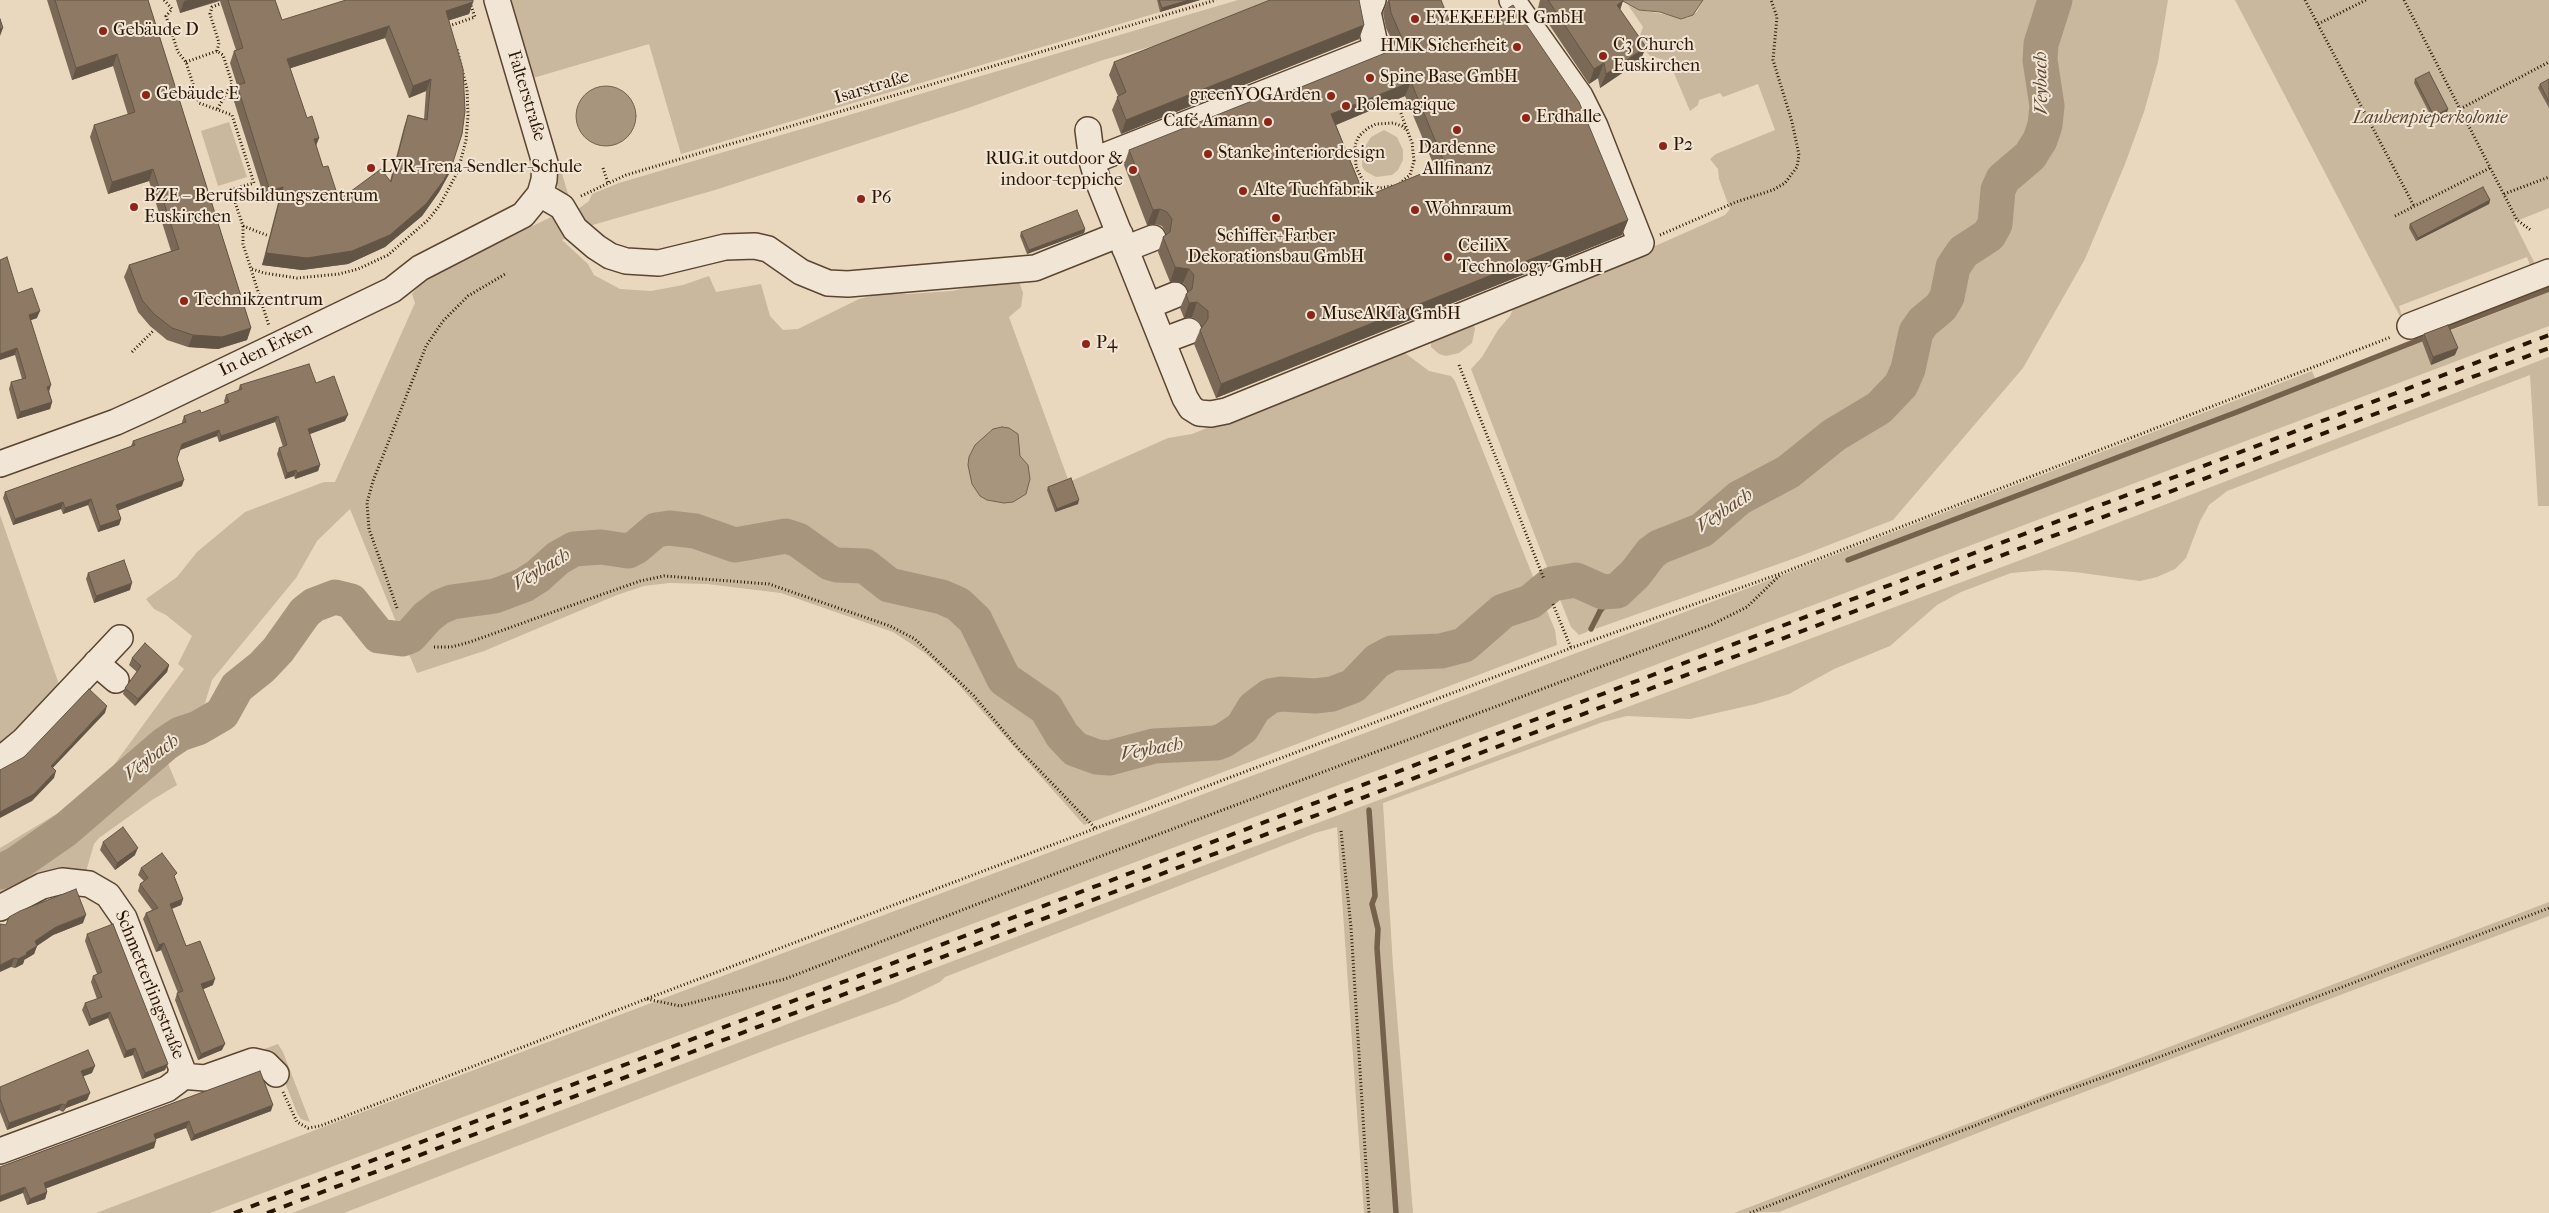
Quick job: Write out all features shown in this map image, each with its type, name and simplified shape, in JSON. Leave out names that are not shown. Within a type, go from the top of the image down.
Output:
[{"type":"street","name":"Falterstraße","points":[[497,0],[544,156],[545,171],[540,194]]},
{"type":"street","points":[[1092,161],[1376,50],[1368,12],[1373,0]]},
{"type":"street","points":[[1088,130],[1092,161],[1162,341],[1192,408],[1200,414],[1226,411],[1641,243],[1596,126],[1580,96],[1512,0]]},
{"type":"street","points":[[540,194],[562,207],[571,223],[589,242],[610,256],[626,261],[659,262],[725,247],[755,246],[768,249],[801,272],[828,283],[848,284],[1035,268],[1123,242],[1153,238]]},
{"type":"street","name":"In den Erken","points":[[0,464],[116,422],[392,290],[420,268],[516,220],[530,209],[540,194]]},
{"type":"street","points":[[2410,326],[2549,272]]},
{"type":"street","points":[[1148,306],[1175,295]]},
{"type":"street","points":[[1162,341],[1189,331]]},
{"type":"street","points":[[0,760],[23,741],[120,638]]},
{"type":"street","points":[[96,663],[116,680]]},
{"type":"street","name":"Schmetterlingstraße","points":[[0,908],[42,886],[62,881],[89,884],[108,895],[124,918],[180,1061],[182,1076],[167,1089],[0,1151]]},
{"type":"street","name":"Schmetterlingstraße","points":[[182,1076],[205,1078],[253,1061],[266,1064],[276,1074]]},
{"type":"path","points":[[164,0],[172,9],[166,16],[178,52],[186,62],[199,103],[232,116],[254,183],[231,190],[243,226],[243,244],[275,346]]},
{"type":"path","points":[[452,34],[449,25],[475,17],[469,0]]},
{"type":"path","name":"Isarstraße","points":[[577,198],[626,175],[1216,0]]},
{"type":"path","points":[[1641,243],[1736,202],[1773,190],[1793,176],[1799,155],[1789,108],[1773,60],[1777,17],[1771,0]]},
{"type":"path","points":[[2306,0],[2414,206]]},
{"type":"path","points":[[2318,24],[2366,0]]},
{"type":"path","points":[[2404,0],[2517,220],[2532,231]]},
{"type":"path","points":[[217,51],[219,43],[210,14],[212,7],[227,1]]},
{"type":"path","points":[[252,269],[264,274],[297,278],[339,274],[358,269],[388,254],[428,220],[440,205],[458,171],[467,134],[467,89],[455,43]]},
{"type":"path","points":[[186,62],[217,51]]},
{"type":"path","points":[[217,51],[223,55],[232,83],[217,110]]},
{"type":"path","points":[[2460,109],[2549,62]]},
{"type":"path","points":[[1396,100],[1407,131],[1414,161],[1410,175],[1396,186],[1388,188],[1372,187],[1364,183],[1354,158],[1355,145],[1359,136],[1368,128],[1386,121],[1402,126],[1407,131]]},
{"type":"path","points":[[602,168],[608,183]]},
{"type":"path","points":[[2395,216],[2490,168]]},
{"type":"path","points":[[2504,194],[2549,177]]},
{"type":"path","points":[[243,226],[269,236]]},
{"type":"path","points":[[397,608],[369,529],[367,503],[372,481],[426,346],[443,321],[468,296],[507,274]]},
{"type":"path","points":[[276,1074],[297,1122],[308,1128],[320,1126],[646,999],[1571,648],[1782,573],[1803,563],[2408,330],[2410,326]]},
{"type":"path","points":[[132,352],[154,330]]},
{"type":"path","points":[[1459,365],[1544,580]]},
{"type":"path","points":[[646,999],[680,1006],[785,979],[1088,861],[1711,625],[1747,607],[1782,573]]},
{"type":"path","points":[[434,647],[451,647],[470,642],[640,581],[664,576],[769,584],[890,626],[915,639],[974,696],[1018,748],[1096,829]]},
{"type":"path","points":[[1554,604],[1571,648]]},
{"type":"path","points":[[1341,831],[1351,927],[1368,1213]]},
{"type":"path","points":[[1750,1213],[2006,1113],[2549,908]]},
{"type":"green space","points":[[506,0],[1157,0],[1160,12],[681,154],[649,44],[533,78],[569,197],[560,191],[556,184]]},
{"type":"green space","points":[[1238,0],[1300,0],[1260,16],[1103,60],[968,108],[715,190],[589,226],[577,210],[589,201],[592,194],[619,183]]},
{"type":"green space","points":[[1703,0],[2047,0],[2035,31],[2033,48],[2034,73],[2039,93],[2039,120],[2029,144],[1995,180],[1991,190],[1988,227],[1983,234],[1961,245],[1950,259],[1945,290],[1935,306],[1926,313],[1911,331],[1904,369],[1897,383],[1886,395],[1874,405],[1836,429],[1772,478],[1737,495],[1691,531],[1652,547],[1620,583],[1609,586],[1574,576],[1552,580],[1471,369],[1482,357],[1498,330],[1510,316],[1516,302],[1662,243],[1725,215],[1730,209],[1719,179],[1718,169],[1710,159],[1716,154],[1775,130],[1758,84],[1723,97],[1720,93],[1699,100],[1698,105],[1690,111],[1671,66],[1665,60],[1650,56],[1638,41],[1643,27],[1628,5],[1639,10],[1687,18],[1697,12]]},
{"type":"green space","points":[[2065,0],[2168,0],[2158,62],[2144,112],[2125,164],[2085,259],[2023,368],[1893,520],[1798,557],[1595,629],[1601,613],[1611,601],[1635,582],[1654,556],[1663,550],[1703,535],[1750,496],[1796,472],[1846,432],[1882,413],[1903,392],[1914,367],[1918,337],[1923,328],[1950,300],[1960,265],[1966,256],[1993,238],[2001,221],[2002,201],[2008,185],[2033,165],[2052,133],[2056,100],[2048,53],[2050,39]]},
{"type":"green space","name":"Laubenpieperkolonie","points":[[2235,0],[2549,0],[2549,208],[2514,222],[2535,264],[2532,271],[2527,257],[2399,306],[2405,326]]},
{"type":"green space","points":[[229,122],[247,177],[218,186],[201,131]]},
{"type":"green space","points":[[1384,130],[1397,137],[1403,150],[1403,160],[1398,170],[1392,175],[1376,177],[1365,171],[1362,166],[1363,150],[1371,137]]},
{"type":"green space","points":[[553,216],[569,236],[562,240],[588,264],[594,275],[620,289],[651,291],[683,285],[709,276],[716,292],[761,284],[770,316],[783,330],[798,329],[859,299],[882,293],[907,294],[952,291],[1008,279],[1020,284],[1023,293],[1021,307],[1009,317],[1069,482],[1168,438],[1192,434],[1400,351],[1429,371],[1451,376],[1455,381],[1538,589],[1527,598],[1500,608],[1466,640],[1456,644],[1389,650],[1376,656],[1354,678],[1333,690],[1320,691],[1283,688],[1273,690],[1257,700],[1237,728],[1215,740],[1155,743],[1117,754],[1102,753],[1067,729],[1053,708],[1044,699],[1011,679],[1004,670],[988,633],[971,607],[961,600],[935,590],[897,585],[890,582],[871,565],[845,555],[826,553],[796,532],[785,528],[738,536],[682,519],[666,518],[651,523],[633,545],[624,546],[597,541],[567,544],[555,550],[534,568],[509,584],[466,591],[440,599],[424,609],[418,621],[408,633],[401,634],[350,509],[317,541],[296,578],[212,680],[205,703],[194,717],[182,720],[168,729],[159,742],[177,785],[152,800],[99,838],[94,844],[85,875],[0,898],[0,848],[73,804],[108,773],[184,669],[178,664],[192,636],[166,615],[154,609],[146,599],[177,577],[197,552],[245,512],[324,482],[335,482],[415,303],[412,294],[424,280]]},
{"type":"green space","points":[[2549,292],[2549,326],[210,1213],[96,1213],[1751,587],[2312,371],[2317,383]]},
{"type":"green space","points":[[1473,322],[1475,329],[1472,343],[1459,353],[1446,356],[1439,354],[1431,347],[1431,339]]},
{"type":"green space","points":[[2549,357],[2549,506],[2538,506],[2530,375],[2227,491],[2209,505],[2200,521],[2186,558],[2175,569],[2157,577],[2140,581],[2045,570],[2011,573],[1961,592],[1937,605],[1890,646],[1834,669],[1789,694],[1756,704],[1690,719],[1627,716],[1603,722],[1383,803],[1393,966],[1413,1213],[1364,1213],[1337,827],[1315,833],[945,977],[940,982],[898,1002],[776,1046],[344,1213],[292,1213],[1197,868],[2034,555]]},
{"type":"green space","points":[[0,515],[61,690],[0,753]]},
{"type":"green space","points":[[680,536],[697,538],[722,551],[736,554],[783,545],[793,546],[830,567],[842,570],[848,578],[861,573],[893,594],[945,605],[976,628],[987,662],[999,685],[1044,713],[1063,747],[1084,765],[1112,766],[1165,753],[1219,750],[1241,739],[1263,710],[1270,705],[1283,702],[1334,703],[1358,691],[1376,672],[1390,663],[1399,660],[1442,659],[1460,655],[1477,644],[1505,618],[1532,607],[1542,599],[1555,630],[1557,645],[1084,825],[956,682],[925,653],[893,632],[781,593],[707,584],[669,583],[644,586],[617,595],[484,651],[417,673],[406,647],[420,637],[435,619],[469,607],[495,604],[514,599],[532,590],[570,557],[597,553],[631,558],[637,556],[656,540]]},
{"type":"green space","points":[[1570,584],[1581,585],[1609,598],[1596,613],[1587,632],[1579,635],[1571,627],[1555,587]]},
{"type":"green space","points":[[2549,902],[2549,916],[2018,1117],[1779,1212],[1734,1213]]},
{"type":"green space","points":[[278,1044],[283,1052],[310,1122],[301,1119],[297,1113],[277,1062],[256,1052]]},
{"type":"shaded area","points":[[1621,0],[1703,0],[1693,15],[1681,19],[1660,12],[1639,10]]},
{"type":"shaded area","points":[[606,86],[623,91],[631,99],[636,116],[631,133],[623,141],[606,146],[589,141],[581,133],[576,116],[581,99],[589,91]]},
{"type":"shaded area","points":[[1009,428],[1018,434],[1020,456],[1028,465],[1030,479],[1026,494],[1013,502],[1004,503],[987,500],[980,496],[972,484],[968,465],[969,457],[975,445],[993,429]]},
{"type":"building","points":[[55,0],[148,0],[251,328],[222,337],[193,335],[172,328],[154,314],[142,300],[129,265],[179,249],[153,169],[112,182],[94,125],[135,112],[117,54],[76,68]]},
{"type":"building","points":[[228,0],[275,0],[282,20],[346,0],[473,0],[473,2],[446,11],[463,69],[465,111],[462,134],[453,162],[444,180],[426,204],[390,235],[352,251],[307,258],[266,253],[283,187],[270,191],[237,85],[245,83],[234,51],[243,48]],"holes":[[[389,26],[413,86],[431,79],[427,120],[408,115],[391,182],[381,169],[339,200],[328,166],[323,167],[314,139],[319,138],[312,116],[307,118],[287,59]]]},
{"type":"building","points":[[1159,0],[1189,0],[1162,8]]},
{"type":"building","points":[[1270,0],[1359,0],[1364,25],[1126,120],[1117,97],[1126,92],[1114,62]]},
{"type":"building","name":"Alte Tuchfabrik","points":[[1389,0],[1441,0],[1451,25],[1481,13],[1485,23],[1513,5],[1579,102],[1628,220],[1221,384],[1200,330],[1208,319],[1208,311],[1197,302],[1189,303],[1186,294],[1192,289],[1194,275],[1189,269],[1175,267],[1163,237],[1170,232],[1172,219],[1167,212],[1160,209],[1153,210],[1129,150],[1267,95],[1269,100],[1405,45],[1391,13]],"holes":[[[1411,82],[1445,164],[1365,197],[1331,114]]]},
{"type":"building","points":[[1548,0],[1623,0],[1617,5],[1646,47],[1606,74],[1604,63],[1594,69]]},
{"type":"building","points":[[2429,72],[2448,109],[2434,116],[2415,79]]},
{"type":"building","points":[[2549,79],[2549,102],[2540,84]]},
{"type":"building","points":[[2483,187],[2490,200],[2418,238],[2410,224]]},
{"type":"building","points":[[1077,210],[1085,229],[1029,250],[1021,232]]},
{"type":"building","points":[[7,257],[18,293],[32,288],[40,311],[29,315],[51,385],[47,387],[52,402],[20,412],[11,382],[26,378],[17,348],[0,354],[0,260]]},
{"type":"building","points":[[2448,325],[2458,348],[2433,357],[2424,334]]},
{"type":"building","points":[[309,364],[316,383],[334,376],[348,415],[308,429],[320,465],[297,473],[296,470],[287,473],[279,448],[287,445],[278,416],[221,436],[219,430],[182,444],[177,459],[184,480],[116,505],[121,519],[100,526],[91,499],[65,508],[63,502],[15,519],[5,492],[135,445],[133,441],[186,422],[184,416],[200,410],[201,413],[229,402],[226,395],[242,389],[240,385]]},
{"type":"building","points":[[1071,478],[1079,500],[1057,509],[1048,487]]},
{"type":"building","points":[[124,560],[132,583],[96,596],[88,573]]},
{"type":"building","points":[[145,643],[169,665],[138,699],[125,688],[141,666],[132,658]]},
{"type":"building","points":[[89,689],[107,706],[51,766],[56,771],[34,794],[0,812],[0,770],[24,757]]},
{"type":"building","points":[[123,827],[138,848],[117,863],[103,842]]},
{"type":"building","points":[[162,853],[177,873],[174,876],[183,899],[170,904],[186,946],[200,941],[215,979],[201,984],[225,1044],[201,1054],[177,993],[183,991],[164,943],[159,945],[146,913],[158,908],[140,884],[148,878],[141,868]]},
{"type":"building","points":[[76,889],[86,915],[56,927],[35,941],[37,946],[27,952],[26,955],[18,959],[14,958],[0,965],[0,924],[6,925],[9,917],[20,911]]},
{"type":"building","points":[[113,924],[168,1064],[145,1073],[135,1048],[126,1051],[110,1012],[91,1019],[85,1003],[102,997],[93,976],[102,972],[87,934]]},
{"type":"building","points":[[88,1050],[95,1066],[81,1071],[90,1093],[68,1101],[66,1105],[62,1104],[9,1123],[0,1099],[0,1087]]},
{"type":"building","points":[[260,1071],[273,1105],[194,1135],[189,1121],[154,1134],[156,1141],[44,1183],[47,1192],[30,1199],[25,1187],[0,1196],[0,1167]]},
{"type":"waterway","name":"Veybach","points":[[0,872],[16,864],[65,830],[165,744],[180,734],[198,728],[222,714],[237,687],[262,667],[278,650],[305,612],[314,605],[335,597],[351,601],[379,636],[402,639],[410,636],[427,617],[440,607],[452,602],[495,596],[524,585],[538,576],[558,558],[574,549],[601,547],[628,551],[636,547],[656,530],[669,528],[695,531],[735,545],[786,536],[798,540],[830,563],[865,566],[889,585],[942,597],[958,604],[975,620],[1004,679],[1046,708],[1062,735],[1075,749],[1097,757],[1109,758],[1154,746],[1216,743],[1224,740],[1242,728],[1254,708],[1270,696],[1281,694],[1315,696],[1332,694],[1353,686],[1377,661],[1392,653],[1441,651],[1464,645],[1503,611],[1530,602],[1552,584],[1576,580],[1603,592],[1617,591],[1635,574],[1651,553],[1659,547],[1702,530],[1739,498],[1788,472],[1834,435],[1879,408],[1901,385],[1908,369],[1916,332],[1923,322],[1941,307],[1947,297],[1953,267],[1963,252],[1989,235],[1995,224],[1998,190],[2003,179],[2030,156],[2040,140],[2045,125],[2047,106],[2040,60],[2041,44],[2055,0]]},
{"type":"waterway","points":[[2443,330],[2549,289]]},
{"type":"waterway","points":[[1848,560],[2237,412],[2429,336]]},
{"type":"waterway","points":[[1591,629],[1600,611],[1617,591]]},
{"type":"waterway","points":[[1369,810],[1375,896],[1372,904],[1378,929],[1377,948],[1396,1213]]},
{"type":"railway","points":[[234,1213],[2549,335]]},
{"type":"railway","points":[[267,1213],[2549,348]]},
{"type":"place","name":"EYEKEEPER GmbH","points":[[1415,19]]},
{"type":"place","name":"Gebäude D","points":[[103,31]]},
{"type":"place","name":"HMK Sicherheit","points":[[1517,47]]},
{"type":"place","name":"C3 Church Euskirchen","points":[[1603,56]]},
{"type":"place","name":"Spine Base GmbH","points":[[1370,78]]},
{"type":"place","name":"Gebäude E","points":[[146,95]]},
{"type":"place","name":"greenYOGArden","points":[[1331,96]]},
{"type":"place","name":"Polemagique","points":[[1346,106]]},
{"type":"place","name":"Erdhalle","points":[[1526,118]]},
{"type":"place","name":"Café Amann","points":[[1268,122]]},
{"type":"place","name":"Dardenne Allfinanz","points":[[1457,130]]},
{"type":"place","name":"P2","points":[[1663,146]]},
{"type":"place","name":"Stanke interiordesign","points":[[1208,154]]},
{"type":"place","name":"LVR-Irena-Sendler-Schule","points":[[371,168]]},
{"type":"place","name":"RUG.it outdoor & indoor-teppiche","points":[[1133,170]]},
{"type":"place","name":"Alte Tuchfabrik","points":[[1243,191]]},
{"type":"place","name":"P6","points":[[861,199]]},
{"type":"place","name":"BZE – Berufsbildungszentrum Euskirchen","points":[[134,207]]},
{"type":"place","name":"Wohnraum","points":[[1415,210]]},
{"type":"place","name":"Schiffer+Farber Dekorationsbau GmbH","points":[[1276,218]]},
{"type":"place","name":"CeiliX Technology GmbH","points":[[1448,257]]},
{"type":"place","name":"Technikzentrum","points":[[184,301]]},
{"type":"place","name":"MuseARTa GmbH","points":[[1311,315]]},
{"type":"place","name":"P4","points":[[1086,344]]}]
